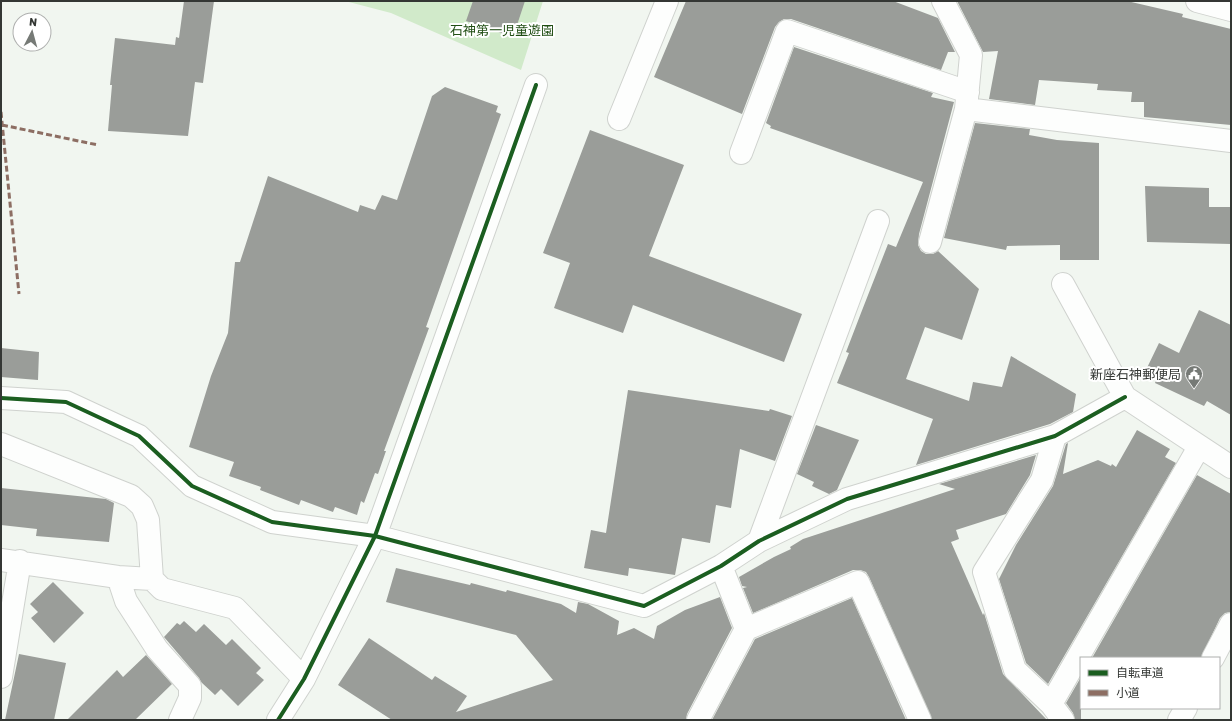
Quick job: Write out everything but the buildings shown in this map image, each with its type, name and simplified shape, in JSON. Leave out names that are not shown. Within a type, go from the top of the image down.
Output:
[{"type":"street","points":[[619,119],[667,1]]},
{"type":"street","points":[[930,242],[967,101],[971,55],[943,1]]},
{"type":"street","points":[[1197,1],[1231,10]]},
{"type":"street","points":[[741,153],[787,31],[967,101],[1231,141]]},
{"type":"street","points":[[278,720],[304,679],[375,536],[536,85]]},
{"type":"street","points":[[759,541],[878,221]]},
{"type":"street","points":[[1063,284],[1125,396],[1231,467]]},
{"type":"street","points":[[1,398],[66,402],[139,436],[192,486],[272,522],[375,536],[644,606],[721,566],[759,541],[847,499],[1055,436],[1125,396]]},
{"type":"street","points":[[1055,436],[1042,480],[984,572],[1015,670],[1057,712],[1080,669]]},
{"type":"street","points":[[1,444],[131,496],[142,506],[148,520],[152,579],[162,589],[235,608],[304,679]]},
{"type":"street","points":[[1086,657],[1199,447]]},
{"type":"street","points":[[1,677],[10,560],[118,577],[152,579]]},
{"type":"street","points":[[721,566],[746,628]]},
{"type":"street","points":[[118,577],[126,601],[157,649],[190,686],[190,698],[180,720]]},
{"type":"street","points":[[698,720],[746,628],[858,582],[920,720]]},
{"type":"street","points":[[1214,657],[1231,624]]},
{"type":"street","points":[[1179,720],[1185,709]]},
{"type":"green space","name":"石神第一児童遊園","points":[[345,1],[543,1],[521,70],[391,13]]},
{"type":"marked path","points":[[1,112],[19,294]]},
{"type":"marked path","points":[[2,125],[98,145]]},
{"type":"cycle path","points":[[278,720],[304,679],[375,536],[536,85]]},
{"type":"cycle path","points":[[1,398],[66,402],[139,436],[192,486],[272,522],[375,536],[644,606],[721,566],[759,541],[847,499],[1055,436],[1125,397]]},
{"type":"place","name":"新座石神郵便局","points":[[1194,389]]}]
